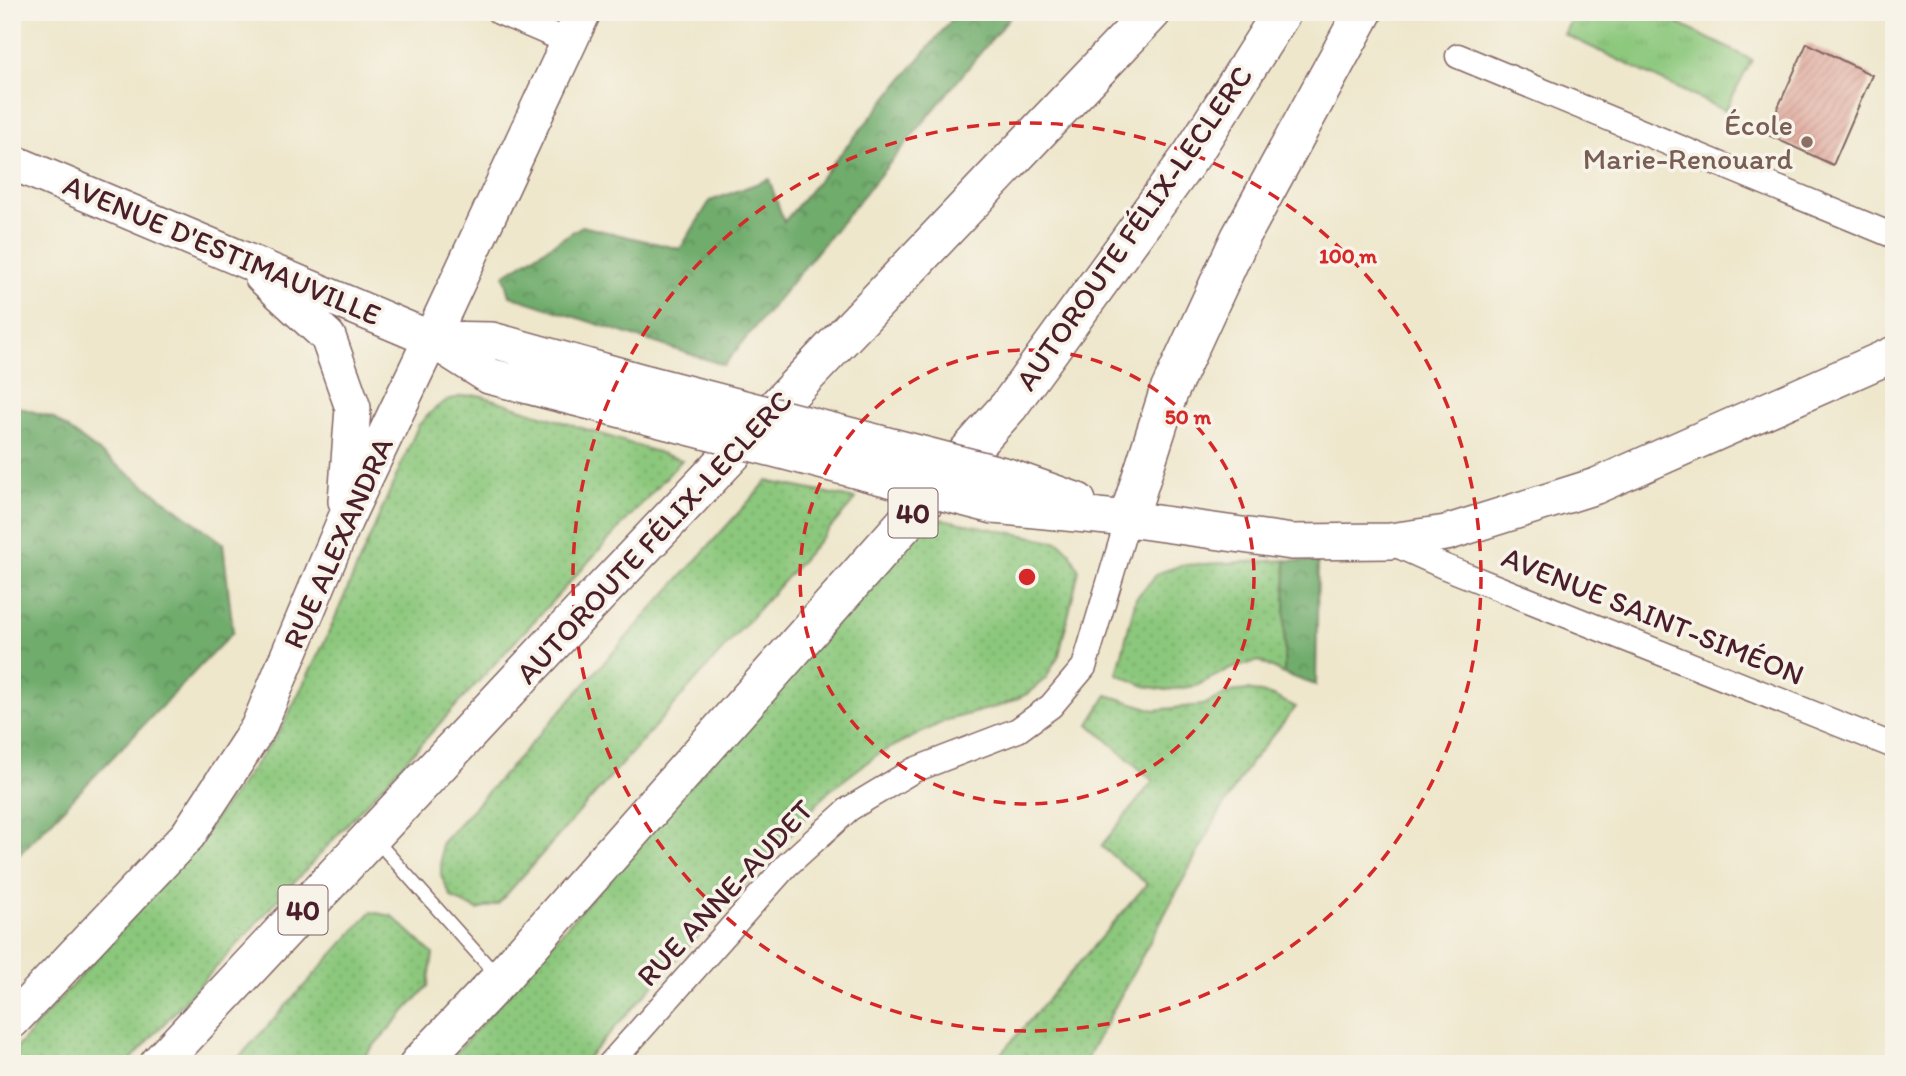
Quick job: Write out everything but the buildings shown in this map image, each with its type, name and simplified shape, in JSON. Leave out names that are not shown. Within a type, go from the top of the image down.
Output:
[{"type":"highway","name":"AUTOROUTE FÉLIX-LECLERC","points":[[159,1064],[559,636],[1152,12]]},
{"type":"highway","name":"AUTOROUTE FÉLIX-LECLERC","points":[[419,1064],[500,979],[1009,406],[1193,153],[1282,12]]},
{"type":"highway","points":[[1128,519],[1168,394],[1201,322],[1240,238],[1363,12]]},
{"type":"main road","name":"RUE ALEXANDRA","points":[[12,1021],[188,835],[258,728],[345,520],[576,27]]},
{"type":"main road","name":"AVENUE D'ESTIMAUVILLE","points":[[12,162],[431,339],[492,340],[641,398],[1000,491],[1128,519],[1292,542],[1390,541],[1446,533],[1596,486],[1894,354]]},
{"type":"main road","points":[[244,259],[328,337],[353,408],[345,520]]},
{"type":"street","points":[[499,12],[576,27]]},
{"type":"street","points":[[1458,56],[1894,236]]},
{"type":"street","name":"RUE ANNE-AUDET","points":[[610,1064],[786,866],[849,809],[914,771],[1018,730],[1051,706],[1084,667],[1128,519]]},
{"type":"street","name":"AVENUE SAINT-SIMÉON","points":[[1390,541],[1443,566],[1894,746]]},
{"type":"lane","points":[[372,836],[500,979]]},
{"type":"green space","points":[[958,12],[1014,12],[724,365],[510,296],[504,275],[582,226],[680,249],[710,201],[769,179],[784,222]]},
{"type":"green space","points":[[1575,12],[1682,12],[1677,23],[1752,60],[1725,111],[1564,34]]},
{"type":"green space","points":[[479,395],[682,460],[127,1064],[12,1064],[12,1053],[196,845],[281,729],[325,641],[418,426],[445,402]]},
{"type":"green space","points":[[12,405],[53,418],[223,543],[233,632],[12,862]]},
{"type":"green space","points":[[767,481],[856,499],[498,904],[478,910],[452,898],[441,876],[441,844]]},
{"type":"green space","points":[[926,516],[1059,542],[1070,552],[1079,570],[1059,655],[1046,678],[1027,694],[1003,705],[947,720],[878,754],[828,792],[582,1064],[446,1064]]},
{"type":"green space","points":[[1286,560],[1284,674],[1259,661],[1227,670],[1196,686],[1166,690],[1145,686],[1117,674],[1136,598],[1158,573],[1182,565]]},
{"type":"green space","points":[[1286,560],[1318,562],[1316,685],[1284,674]]},
{"type":"green space","points":[[1248,690],[1273,696],[1296,707],[1251,762],[1219,813],[1084,1064],[992,1064],[1147,884],[1101,846],[1153,781],[1089,724],[1107,695],[1155,710],[1203,705],[1230,692]]},
{"type":"green space","points":[[371,912],[392,916],[433,954],[428,986],[357,1064],[233,1064]]},
{"type":"place","name":"École Marie-Renouard","points":[[1807,142]]}]
